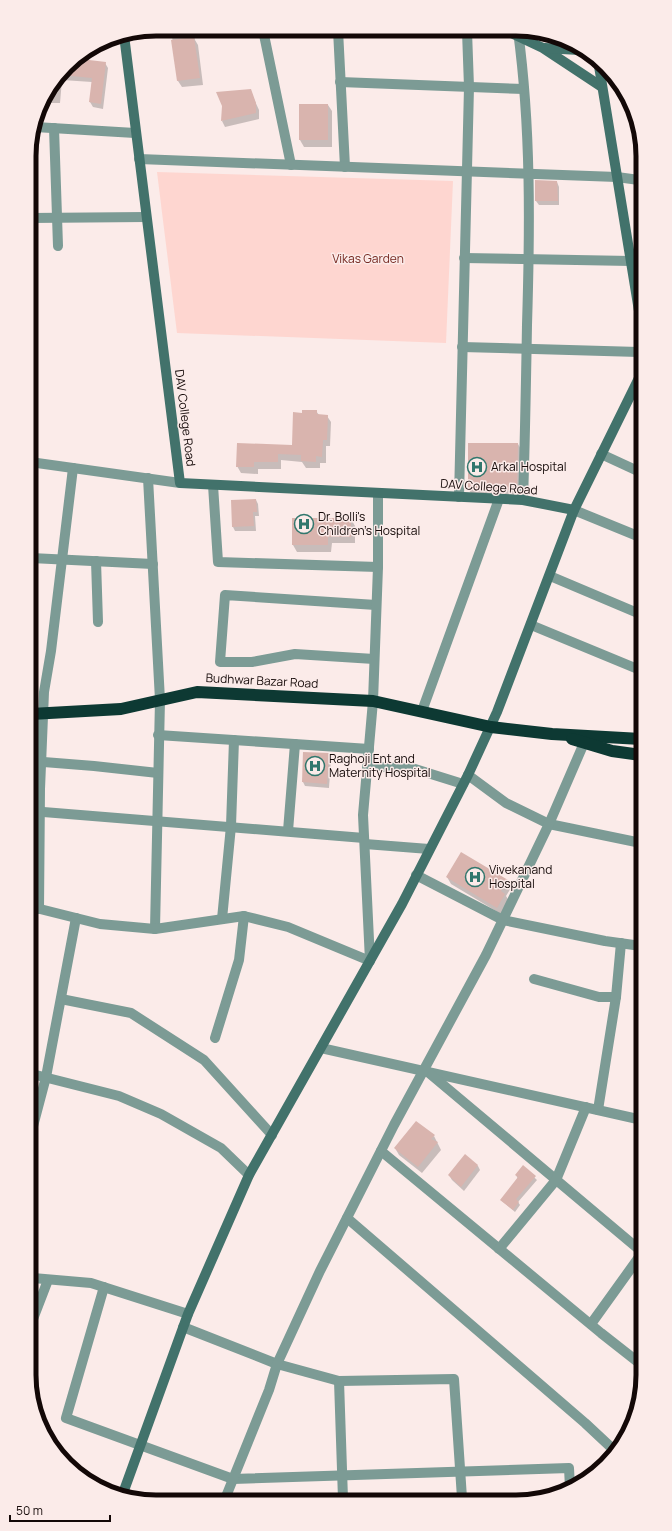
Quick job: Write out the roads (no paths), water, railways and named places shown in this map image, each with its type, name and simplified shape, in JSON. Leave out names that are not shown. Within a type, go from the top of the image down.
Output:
[{"type":"highway","name":"Budhwar Bazar Road","points":[[36,714],[121,709],[196,692],[373,701],[491,727],[552,734]]},
{"type":"highway","points":[[552,734],[636,739]]},
{"type":"highway","points":[[552,734],[612,751],[636,754]]},
{"type":"street","points":[[264,36],[291,165]]},
{"type":"street","points":[[338,36],[345,167]]},
{"type":"street","points":[[459,497],[469,87],[467,36]]},
{"type":"street","points":[[518,36],[524,89],[528,174],[529,259],[524,500]]},
{"type":"street","points":[[521,36],[602,87]]},
{"type":"street","name":"DAV College Road","points":[[125,40],[180,483],[524,500],[574,510]]},
{"type":"street","points":[[542,48],[572,50]]},
{"type":"street","points":[[600,71],[636,292]]},
{"type":"street","points":[[340,82],[524,89]]},
{"type":"street","points":[[39,127],[135,133]]},
{"type":"street","points":[[54,128],[58,246]]},
{"type":"street","points":[[139,159],[617,177],[636,180]]},
{"type":"street","points":[[36,218],[146,217]]},
{"type":"street","points":[[464,258],[631,261]]},
{"type":"street","points":[[462,347],[636,352]]},
{"type":"street","points":[[124,1491],[188,1314],[249,1175],[370,961],[416,875],[491,727],[574,510],[636,384]]},
{"type":"street","points":[[601,454],[636,470]]},
{"type":"street","points":[[36,463],[180,483]]},
{"type":"street","points":[[73,468],[51,651],[44,692],[44,714],[36,761],[36,811],[288,831],[429,849]]},
{"type":"street","points":[[148,478],[160,700],[158,735],[155,929]]},
{"type":"street","points":[[214,485],[218,562],[378,567]]},
{"type":"street","points":[[370,961],[363,815],[373,701],[378,567],[378,493]]},
{"type":"street","points":[[422,711],[499,499]]},
{"type":"street","points":[[574,510],[636,535]]},
{"type":"street","points":[[36,558],[152,564]]},
{"type":"street","points":[[96,561],[98,622]]},
{"type":"street","points":[[550,576],[636,612]]},
{"type":"street","points":[[374,659],[295,654],[252,662],[220,662],[225,595],[376,605]]},
{"type":"street","points":[[531,625],[636,668]]},
{"type":"street","points":[[158,735],[369,749]]},
{"type":"street","points":[[222,919],[231,826],[234,740]]},
{"type":"street","points":[[227,1495],[269,1390],[277,1364],[320,1271],[381,1151],[426,1072],[486,954],[549,824],[584,743]]},
{"type":"street","points":[[288,831],[294,744]]},
{"type":"street","points":[[36,761],[158,773]]},
{"type":"street","points":[[368,766],[415,769],[465,780],[506,803],[549,824],[636,842]]},
{"type":"street","points":[[416,875],[502,920],[636,945]]},
{"type":"street","points":[[36,908],[100,924],[155,929],[244,916],[288,927],[370,961]]},
{"type":"street","points":[[215,1038],[239,960],[244,916]]},
{"type":"street","points":[[36,1115],[46,1078],[76,918]]},
{"type":"street","points":[[598,1110],[616,997],[621,943]]},
{"type":"street","points":[[534,979],[599,997],[616,997]]},
{"type":"street","points":[[61,999],[131,1014],[204,1060],[272,1135]]},
{"type":"street","points":[[321,1048],[636,1119]]},
{"type":"street","points":[[426,1072],[636,1247]]},
{"type":"street","points":[[36,1075],[119,1096],[161,1114],[221,1148],[249,1175]]},
{"type":"street","points":[[499,1249],[556,1180],[586,1107]]},
{"type":"street","points":[[381,1151],[636,1360]]},
{"type":"street","points":[[347,1218],[586,1423],[611,1448]]},
{"type":"street","points":[[591,1324],[636,1260]]},
{"type":"street","points":[[36,1278],[90,1283],[188,1314]]},
{"type":"street","points":[[36,1311],[48,1280]]},
{"type":"street","points":[[104,1287],[66,1418],[233,1478],[569,1468],[570,1482]]},
{"type":"street","points":[[183,1327],[277,1364],[339,1381],[454,1378],[462,1495]]},
{"type":"street","points":[[339,1381],[343,1495]]},
{"type":"place","name":"Arkal Hospital","points":[[477,467]]},
{"type":"place","name":"Dr. Bolli's Children's Hospital","points":[[304,524]]},
{"type":"place","name":"Raghoji Ent and Maternity Hospital","points":[[315,766]]},
{"type":"place","name":"Vivekanand Hospital","points":[[475,877]]},
{"type":"park label","name":"Vikas Garden","points":[[368,259]]}]
